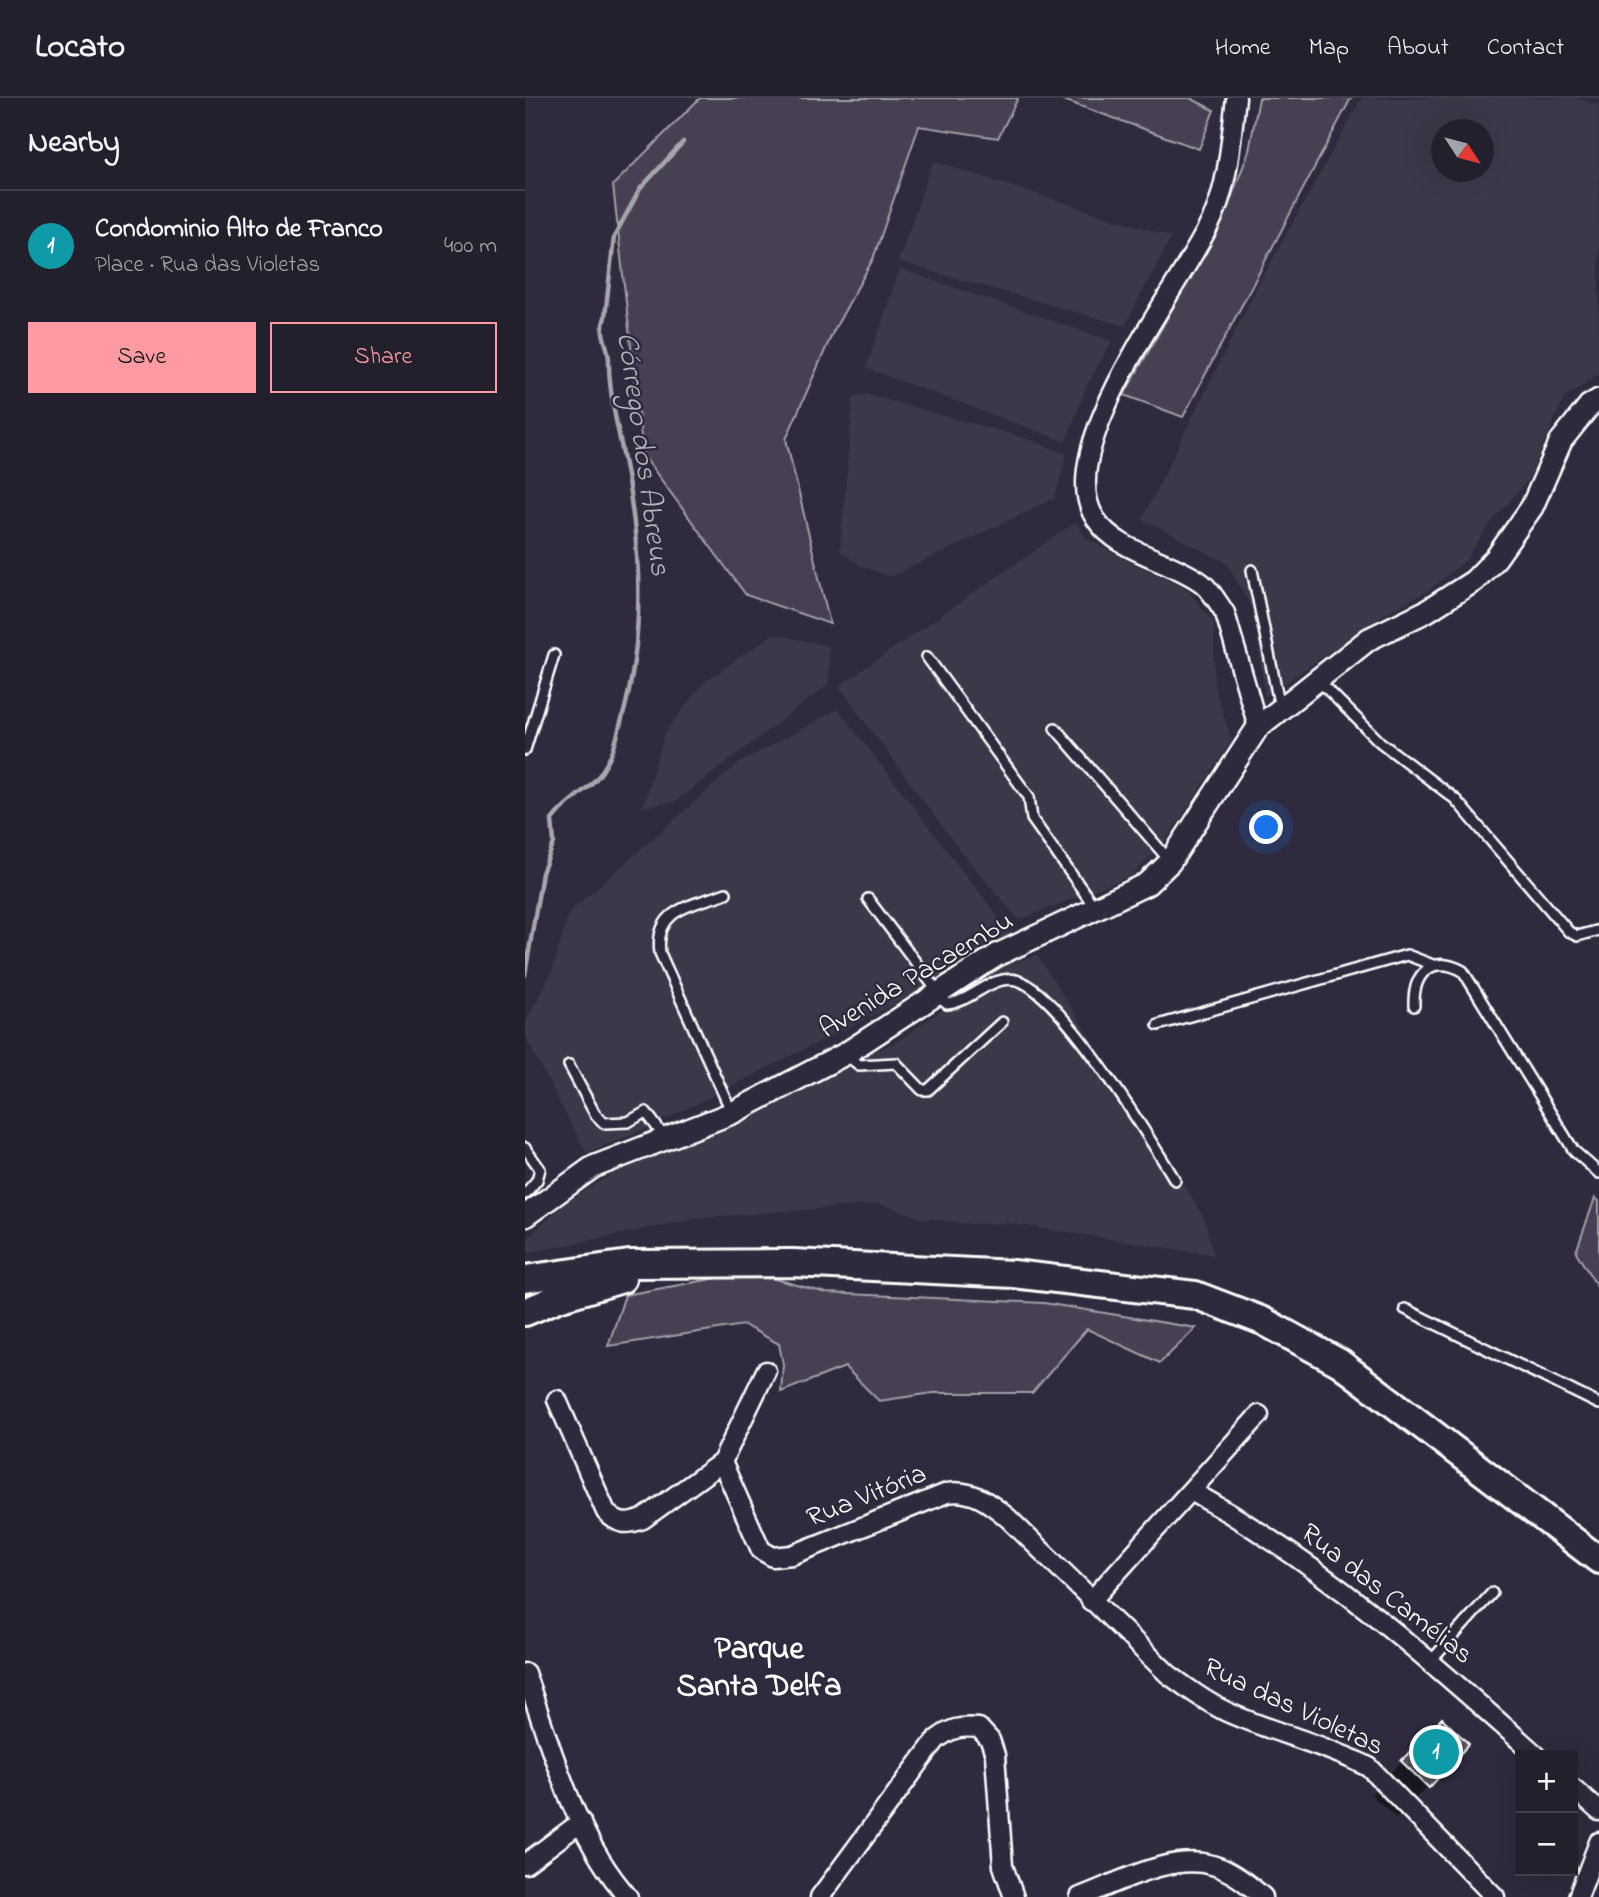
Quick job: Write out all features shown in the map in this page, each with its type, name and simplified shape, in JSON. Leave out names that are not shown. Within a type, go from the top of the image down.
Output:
[{"type":"main road","points":[[525,1279],[629,1264],[663,1266],[726,1261],[1013,1274],[1195,1295],[1263,1321],[1340,1363],[1599,1560]]},
{"type":"main road","points":[[525,1312],[558,1298],[663,1266]]},
{"type":"street","points":[[1236,98],[1226,173],[1214,215],[1196,252],[1111,394],[1090,456],[1085,499],[1096,520],[1119,541],[1186,573],[1205,585],[1215,597],[1225,613],[1258,727]]},
{"type":"street","name":"Avenida Pacaembu","points":[[525,1216],[593,1167],[732,1112],[845,1054],[997,955],[1097,910],[1147,884],[1170,862],[1258,727],[1369,639],[1427,611],[1475,581],[1496,558],[1532,507],[1561,440],[1589,406],[1599,400]]},
{"type":"street","points":[[557,1400],[606,1512],[619,1523],[629,1524],[643,1519],[722,1462],[766,1371]]},
{"type":"street","points":[[1091,1601],[1259,1416]]},
{"type":"street","name":"Rua Vitória","points":[[722,1462],[761,1550],[773,1557],[792,1555],[947,1493],[966,1493],[993,1505],[1091,1601]]},
{"type":"street","name":"Rua das Camélias","points":[[1191,1491],[1251,1524],[1343,1589],[1431,1661],[1530,1750]]},
{"type":"street","name":"Rua das Violetas","points":[[1091,1601],[1168,1674],[1197,1695],[1227,1712],[1345,1755],[1369,1768],[1495,1897]]},
{"type":"street","points":[[525,1673],[581,1822],[600,1863],[628,1897]]},
{"type":"street","points":[[820,1897],[936,1740],[949,1729],[961,1726],[979,1728],[990,1740],[995,1755],[1003,1866],[1014,1897]]},
{"type":"street","points":[[1578,1792],[1599,1811]]},
{"type":"street","points":[[525,1864],[581,1822]]},
{"type":"street","points":[[1578,1897],[1599,1842]]},
{"type":"street","points":[[1080,1897],[1158,1869],[1187,1863],[1212,1865],[1242,1880],[1262,1897]]},
{"type":"lane","points":[[1252,570],[1280,708]]},
{"type":"lane","points":[[525,750],[554,655]]},
{"type":"lane","points":[[927,657],[1029,797],[1032,820],[1097,910]]},
{"type":"lane","points":[[1317,679],[1380,742],[1455,799],[1569,932],[1577,936],[1599,930]]},
{"type":"lane","points":[[1055,728],[1170,862]]},
{"type":"lane","points":[[726,893],[674,913],[663,922],[657,934],[660,953],[732,1112]]},
{"type":"lane","points":[[868,899],[932,984],[936,995],[947,1004],[958,1004],[995,983],[1014,979],[1035,989],[1092,1054],[1135,1114],[1175,1180]]},
{"type":"lane","points":[[1158,1025],[1407,956],[1433,965],[1450,964],[1463,971],[1574,1151],[1599,1173]]},
{"type":"lane","points":[[1414,1006],[1414,990],[1418,978],[1433,965]]},
{"type":"lane","points":[[845,1054],[859,1065],[896,1063],[922,1090],[928,1090],[1002,1022]]},
{"type":"lane","points":[[569,1065],[595,1114],[604,1123],[628,1122],[646,1112],[666,1139]]},
{"type":"lane","points":[[525,1148],[540,1169],[537,1180],[525,1194]]},
{"type":"lane","points":[[1405,1308],[1599,1404]]},
{"type":"lane","points":[[1431,1661],[1492,1593]]},
{"type":"shaded area","points":[[700,98],[1018,98],[998,138],[919,126],[873,259],[833,332],[786,439],[830,624],[746,595],[643,455],[613,185]]},
{"type":"shaded area","points":[[1058,98],[1190,98],[1214,110],[1199,149]]},
{"type":"shaded area","points":[[1259,98],[1351,98],[1183,417],[1124,395],[1224,217],[1249,151]]},
{"type":"shaded area","points":[[1362,98],[1576,98],[1599,105],[1599,374],[1564,398],[1529,479],[1493,520],[1465,561],[1428,591],[1386,613],[1265,697],[1254,612],[1227,563],[1142,519],[1258,285]]},
{"type":"shaded area","points":[[933,161],[1171,237],[1125,326],[898,262]]},
{"type":"shaded area","points":[[900,269],[1112,341],[1086,387],[1066,442],[866,368]]},
{"type":"shaded area","points":[[866,394],[1028,439],[1067,454],[1055,498],[891,577],[861,566],[840,551],[853,397]]},
{"type":"shaded area","points":[[1076,522],[1085,537],[1127,561],[1184,586],[1214,622],[1214,686],[1232,740],[1167,839],[1133,875],[1019,920],[957,847],[839,686]]},
{"type":"shaded area","points":[[773,634],[829,646],[829,684],[676,801],[642,807],[665,733],[703,683]]},
{"type":"shaded area","points":[[838,709],[1013,936],[913,995],[650,1127],[586,1153],[525,1036],[525,1023],[552,972],[569,912],[739,763]]},
{"type":"shaded area","points":[[1037,955],[1152,1132],[1204,1218],[1214,1255],[1007,1223],[972,1224],[922,1218],[880,1204],[699,1218],[527,1253],[525,1241],[565,1203],[613,1174],[773,1106],[846,1065],[898,1041],[1001,968]]},
{"type":"shaded area","points":[[1595,1198],[1599,1201],[1599,1290],[1576,1252]]},
{"type":"shaded area","points":[[750,1272],[826,1293],[1044,1303],[1196,1328],[1160,1363],[1087,1329],[1032,1393],[933,1393],[879,1401],[845,1367],[781,1392],[783,1364],[779,1344],[744,1325],[608,1346],[625,1295]]},
{"type":"building","points":[[1442,1718],[1469,1744],[1429,1788],[1401,1761]]},
{"type":"waterway","name":"Córrego dos Abreus","points":[[525,975],[542,873],[554,843],[552,820],[599,776],[610,756],[622,719],[636,647],[636,538],[612,396],[609,357],[603,335],[614,237],[640,189],[683,142]]},
{"type":"place","name":"Condominio Alto de Franco","points":[[1436,1752]]},
{"type":"district","name":"Parque Santa Delfa","points":[[759,1668]]}]
